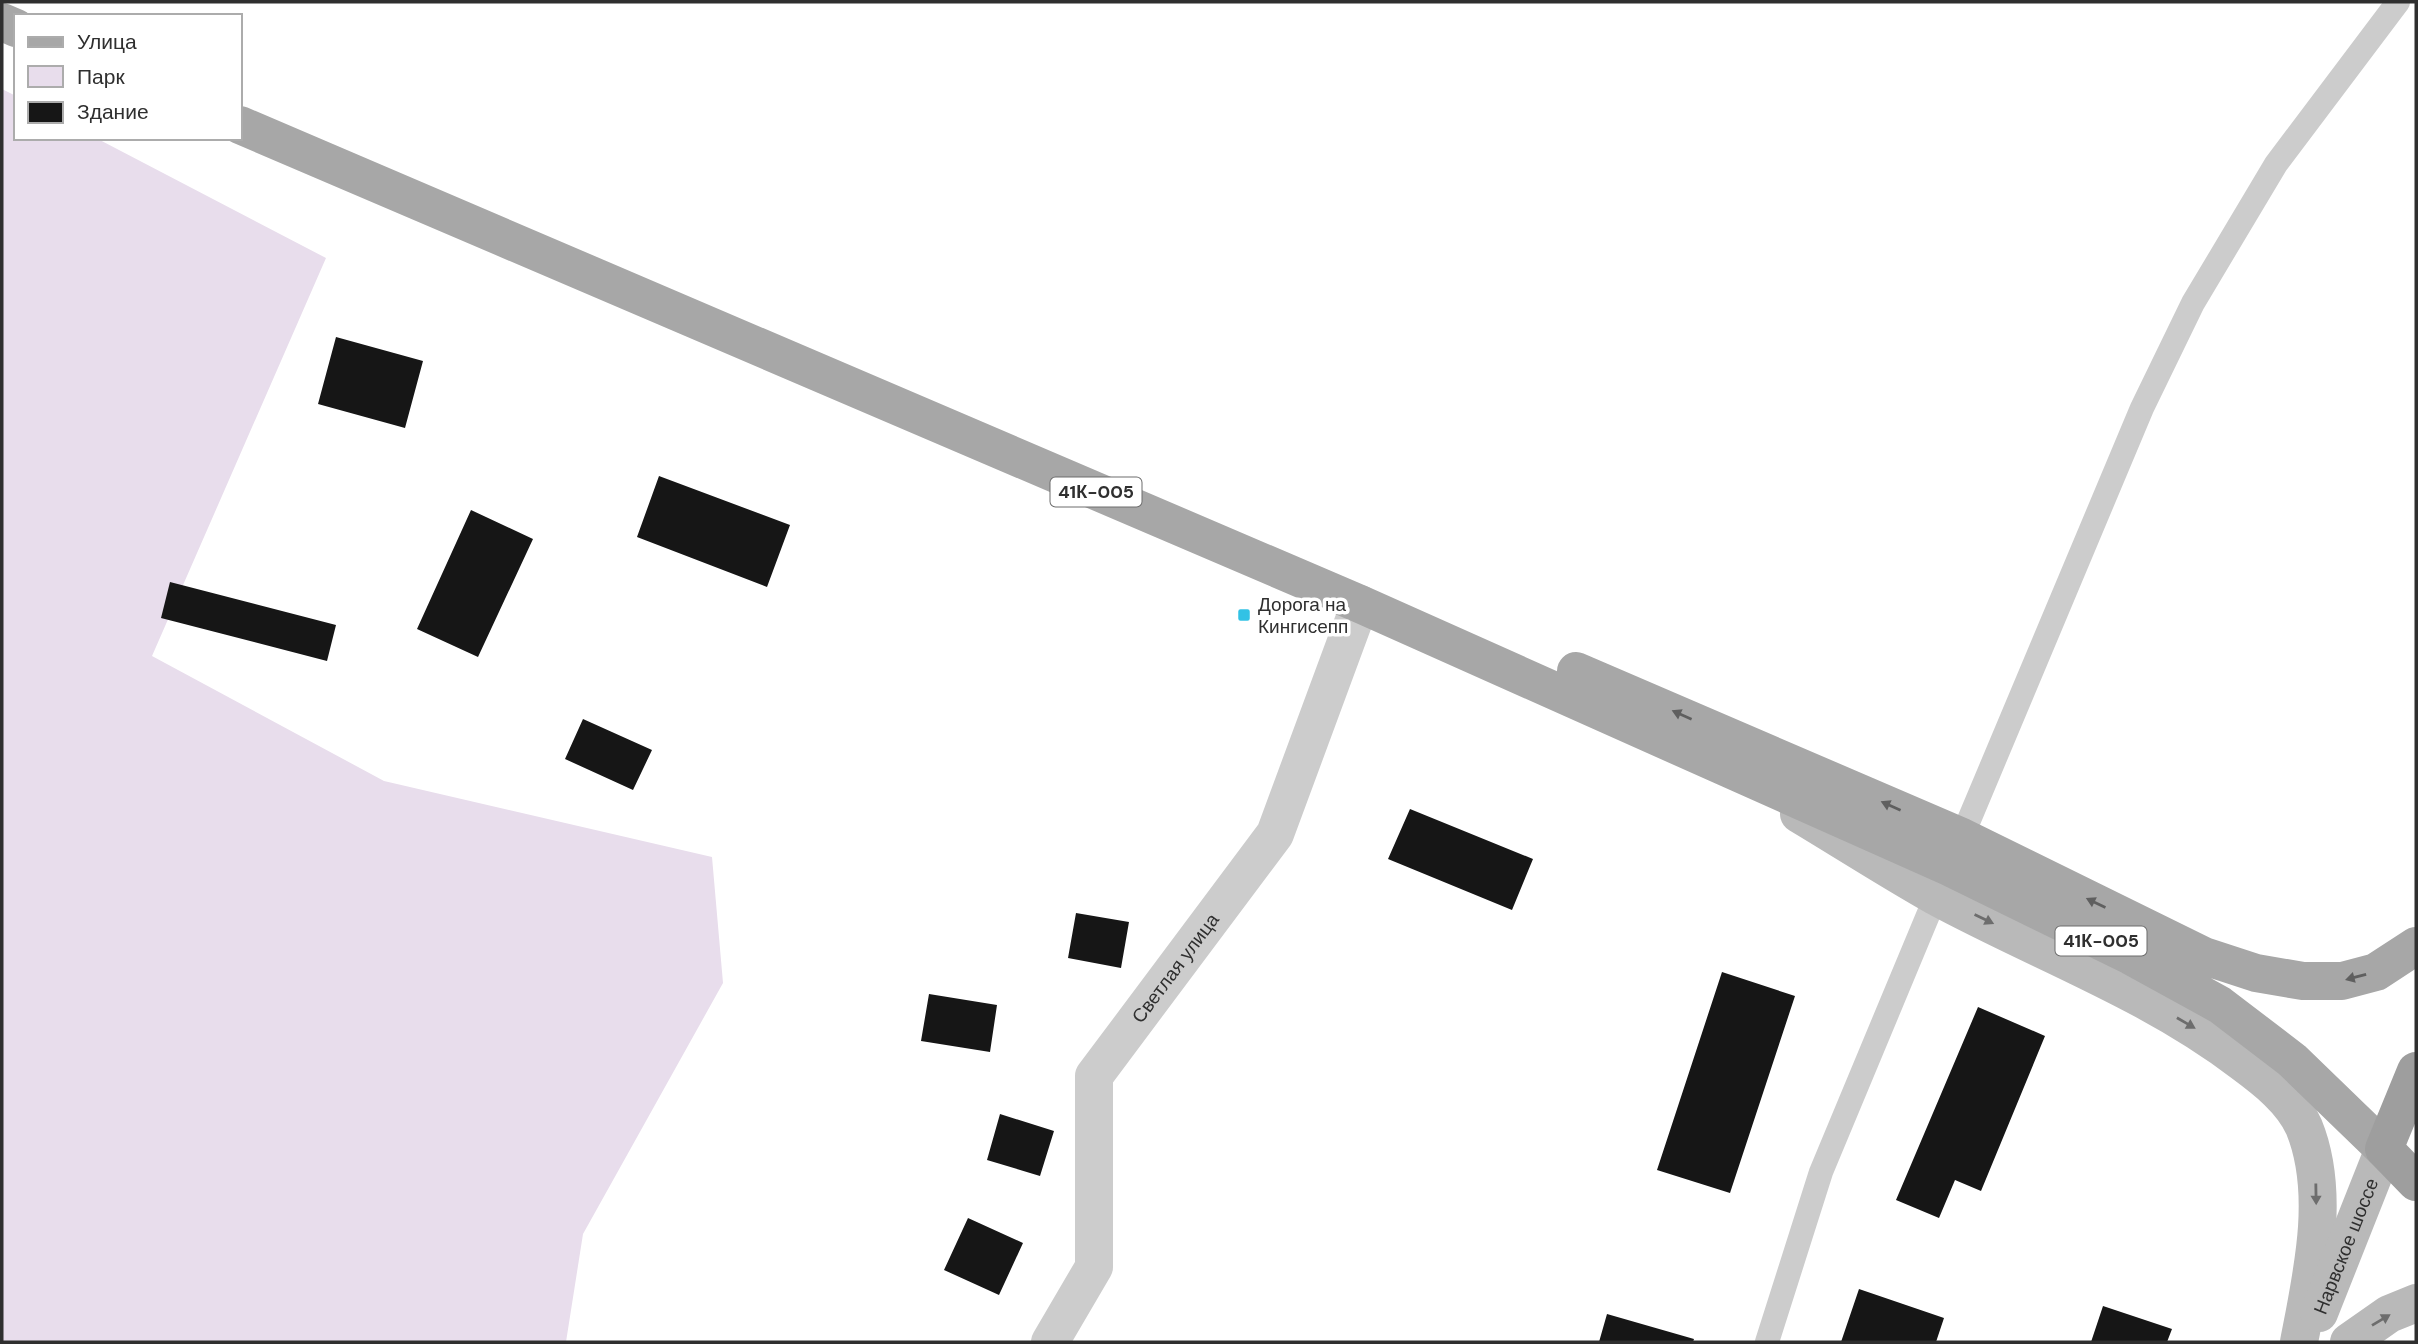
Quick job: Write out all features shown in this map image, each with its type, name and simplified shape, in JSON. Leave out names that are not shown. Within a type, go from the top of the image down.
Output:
[{"type":"highway","points":[[2416,1071],[2384,1149],[2416,1182]]},
{"type":"main road","name":"41К-005","points":[[242,126],[1360,604],[1949,867],[2164,972],[2220,1005],[2292,1060],[2384,1149]]},
{"type":"main road","points":[[1360,604],[1573,670],[1949,867],[2113,982],[2199,1031],[2273,1086],[2294,1109],[2304,1126],[2312,1153],[2316,1197],[2312,1262],[2299,1342]]},
{"type":"main road","points":[[1949,867],[2256,973],[2302,981],[2342,981],[2376,972],[2416,946]]},
{"type":"main road","name":"Нарвское шоссе","points":[[2308,1342],[2384,1149]]},
{"type":"main road","points":[[2349,1342],[2389,1314],[2416,1303]]},
{"type":"street","name":"Светлая улица","points":[[1050,1342],[1094,1267],[1094,1076],[1275,834],[1360,604]]},
{"type":"lane","points":[[1767,1342],[1821,1172],[2142,408],[2193,303],[2276,164],[2398,2]]},
{"type":"green space","points":[[2,89],[14,95],[14,140],[100,140],[326,258],[152,656],[384,781],[712,857],[723,983],[583,1234],[566,1342],[2,1342]]},
{"type":"building","points":[[336,337],[423,361],[405,428],[318,404]]},
{"type":"building","points":[[659,476],[790,525],[767,587],[637,537]]},
{"type":"building","points":[[471,510],[533,539],[478,657],[417,629]]},
{"type":"building","points":[[170,582],[336,625],[327,661],[161,618]]},
{"type":"building","points":[[583,719],[652,750],[633,790],[565,759]]},
{"type":"building","points":[[1410,809],[1533,859],[1512,910],[1388,859]]},
{"type":"building","points":[[1076,913],[1129,922],[1121,968],[1068,958]]},
{"type":"building","points":[[1722,972],[1795,996],[1730,1193],[1657,1170]]},
{"type":"building","points":[[929,994],[997,1005],[990,1052],[921,1041]]},
{"type":"building","points":[[1978,1007],[2045,1036],[1981,1191],[1955,1180],[1939,1218],[1896,1200]]},
{"type":"building","points":[[1000,1114],[1054,1131],[1040,1176],[987,1160]]},
{"type":"building","points":[[968,1218],[1023,1243],[999,1295],[944,1270]]},
{"type":"building","points":[[1859,1289],[1944,1318],[1936,1342],[1841,1342]]},
{"type":"building","points":[[2103,1306],[2172,1329],[2167,1342],[2091,1342]]},
{"type":"building","points":[[1607,1314],[1694,1339],[1693,1342],[1599,1342]]},
{"type":"place","name":"Дорога на Кингисепп","points":[[1244,615]]}]
